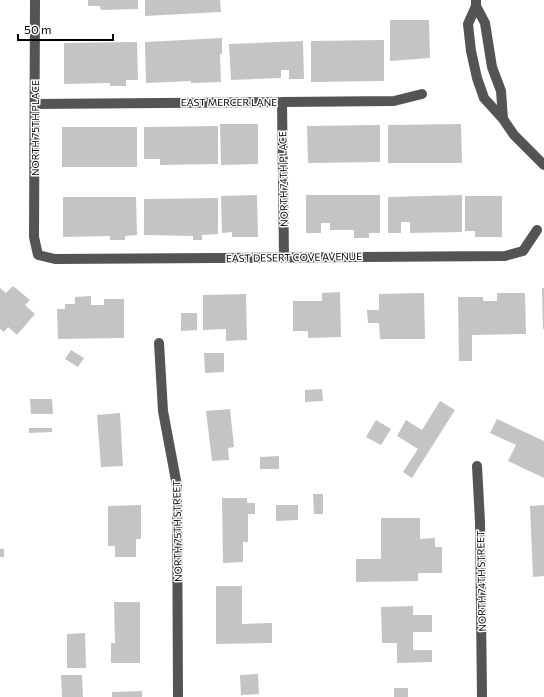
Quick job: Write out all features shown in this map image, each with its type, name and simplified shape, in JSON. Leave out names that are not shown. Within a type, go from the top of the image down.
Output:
[{"type":"street","name":"NORTH 75TH PLACE","points":[[35,0],[34,237],[38,255]]},
{"type":"street","points":[[476,3],[485,23],[492,67],[501,91],[503,119]]},
{"type":"street","points":[[476,3],[468,24],[471,50],[477,78],[484,98],[514,134],[544,166]]},
{"type":"street","name":"EAST MERCER LANE","points":[[35,104],[394,101],[422,94]]},
{"type":"street","name":"NORTH 74TH PLACE","points":[[282,102],[284,257]]},
{"type":"street","name":"EAST DESERT COVE AVENUE","points":[[38,255],[55,259],[505,256],[523,251],[538,230]]},
{"type":"street","name":"NORTH 75TH STREET","points":[[159,343],[163,411],[177,486],[178,697]]},
{"type":"street","name":"NORTH 74TH STREET","points":[[477,466],[480,522],[482,697]]},
{"type":"building","points":[[88,0],[138,0],[138,9],[101,10],[100,6],[88,6]]},
{"type":"building","points":[[145,0],[220,0],[221,12],[145,16]]},
{"type":"building","points":[[390,20],[429,20],[430,58],[390,61]]},
{"type":"building","points":[[222,38],[222,54],[220,54],[221,82],[191,83],[191,81],[146,83],[145,42]]},
{"type":"building","points":[[384,40],[384,81],[311,82],[311,41]]},
{"type":"building","points":[[303,41],[304,79],[289,79],[289,70],[281,70],[281,78],[231,80],[229,44]]},
{"type":"building","points":[[137,42],[138,80],[126,80],[126,86],[110,86],[110,83],[64,84],[64,43]]},
{"type":"building","points":[[220,124],[258,124],[258,164],[221,165]]},
{"type":"building","points":[[461,124],[462,163],[388,163],[388,125]]},
{"type":"building","points":[[380,125],[380,162],[308,163],[307,126]]},
{"type":"building","points":[[218,126],[218,164],[160,165],[160,159],[144,159],[144,127]]},
{"type":"building","points":[[62,127],[137,127],[137,167],[62,167]]},
{"type":"building","points":[[257,195],[258,237],[232,237],[232,232],[222,233],[221,196]]},
{"type":"building","points":[[306,195],[380,195],[380,233],[369,233],[369,238],[354,238],[354,230],[330,230],[330,223],[321,223],[321,233],[306,233]]},
{"type":"building","points":[[462,195],[462,232],[410,233],[410,222],[401,222],[401,233],[388,233],[388,197]]},
{"type":"building","points":[[465,196],[502,196],[502,237],[475,237],[475,231],[465,231]]},
{"type":"building","points":[[63,197],[136,197],[137,235],[125,236],[125,240],[110,240],[110,236],[63,237]]},
{"type":"building","points":[[218,198],[218,234],[202,235],[202,240],[193,240],[193,236],[144,235],[144,199]]},
{"type":"building","points":[[13,286],[30,300],[25,305],[35,314],[17,335],[8,327],[4,332],[0,329],[0,288],[6,293]]},
{"type":"building","points":[[542,288],[544,288],[544,329],[543,329]]},
{"type":"building","points":[[340,292],[341,337],[308,338],[308,331],[293,331],[293,301],[322,301],[322,293]]},
{"type":"building","points":[[424,293],[425,339],[380,339],[379,323],[368,323],[367,310],[379,310],[379,294]]},
{"type":"building","points":[[497,293],[525,293],[526,334],[472,335],[472,361],[459,361],[458,297],[483,297],[483,301],[497,301]]},
{"type":"building","points":[[246,294],[247,340],[226,341],[226,329],[203,330],[203,295]]},
{"type":"building","points":[[91,296],[91,305],[104,305],[104,299],[124,299],[124,338],[58,339],[57,309],[65,309],[65,304],[75,304],[75,297]]},
{"type":"building","points":[[181,313],[197,313],[197,330],[181,331]]},
{"type":"building","points":[[71,350],[84,358],[78,367],[65,359]]},
{"type":"building","points":[[204,353],[224,353],[224,372],[205,373]]},
{"type":"building","points":[[322,389],[323,401],[305,402],[305,390]]},
{"type":"building","points":[[30,399],[52,399],[53,414],[31,414]]},
{"type":"building","points":[[440,401],[455,410],[412,478],[403,472],[418,449],[397,436],[406,420],[422,430]]},
{"type":"building","points":[[230,409],[234,447],[228,448],[229,460],[212,461],[206,411]]},
{"type":"building","points":[[120,413],[123,466],[101,467],[97,415]]},
{"type":"building","points":[[497,419],[544,441],[544,478],[508,461],[516,445],[490,433]]},
{"type":"building","points":[[376,420],[391,429],[381,445],[366,437]]},
{"type":"building","points":[[29,428],[52,428],[52,432],[29,433]]},
{"type":"building","points":[[279,456],[279,469],[260,469],[260,457]]},
{"type":"building","points":[[313,494],[323,494],[323,514],[314,514]]},
{"type":"building","points":[[222,498],[247,498],[247,503],[255,503],[255,514],[248,514],[248,542],[243,542],[243,562],[223,563]]},
{"type":"building","points":[[141,505],[141,539],[136,539],[136,557],[115,557],[115,546],[108,546],[108,506]]},
{"type":"building","points":[[276,505],[298,505],[298,520],[276,521]]},
{"type":"building","points":[[544,505],[544,576],[533,577],[530,506]]},
{"type":"building","points":[[381,518],[420,518],[420,539],[435,538],[435,547],[442,547],[442,573],[418,573],[418,581],[356,582],[356,559],[381,559]]},
{"type":"building","points":[[0,549],[4,549],[4,557],[0,557]]},
{"type":"building","points":[[216,586],[242,586],[242,624],[272,623],[272,643],[216,644]]},
{"type":"building","points":[[114,602],[140,602],[140,663],[111,663],[111,643],[115,643]]},
{"type":"building","points":[[413,606],[413,615],[432,615],[432,632],[413,632],[413,650],[432,650],[432,662],[397,663],[397,643],[382,643],[381,607]]},
{"type":"building","points":[[85,633],[86,668],[67,668],[67,634]]},
{"type":"building","points":[[258,674],[259,694],[241,695],[240,675]]},
{"type":"building","points":[[61,675],[82,675],[83,697],[62,697]]},
{"type":"building","points":[[394,688],[408,688],[408,697],[394,697]]},
{"type":"building","points":[[142,691],[142,697],[112,697],[112,692]]}]
